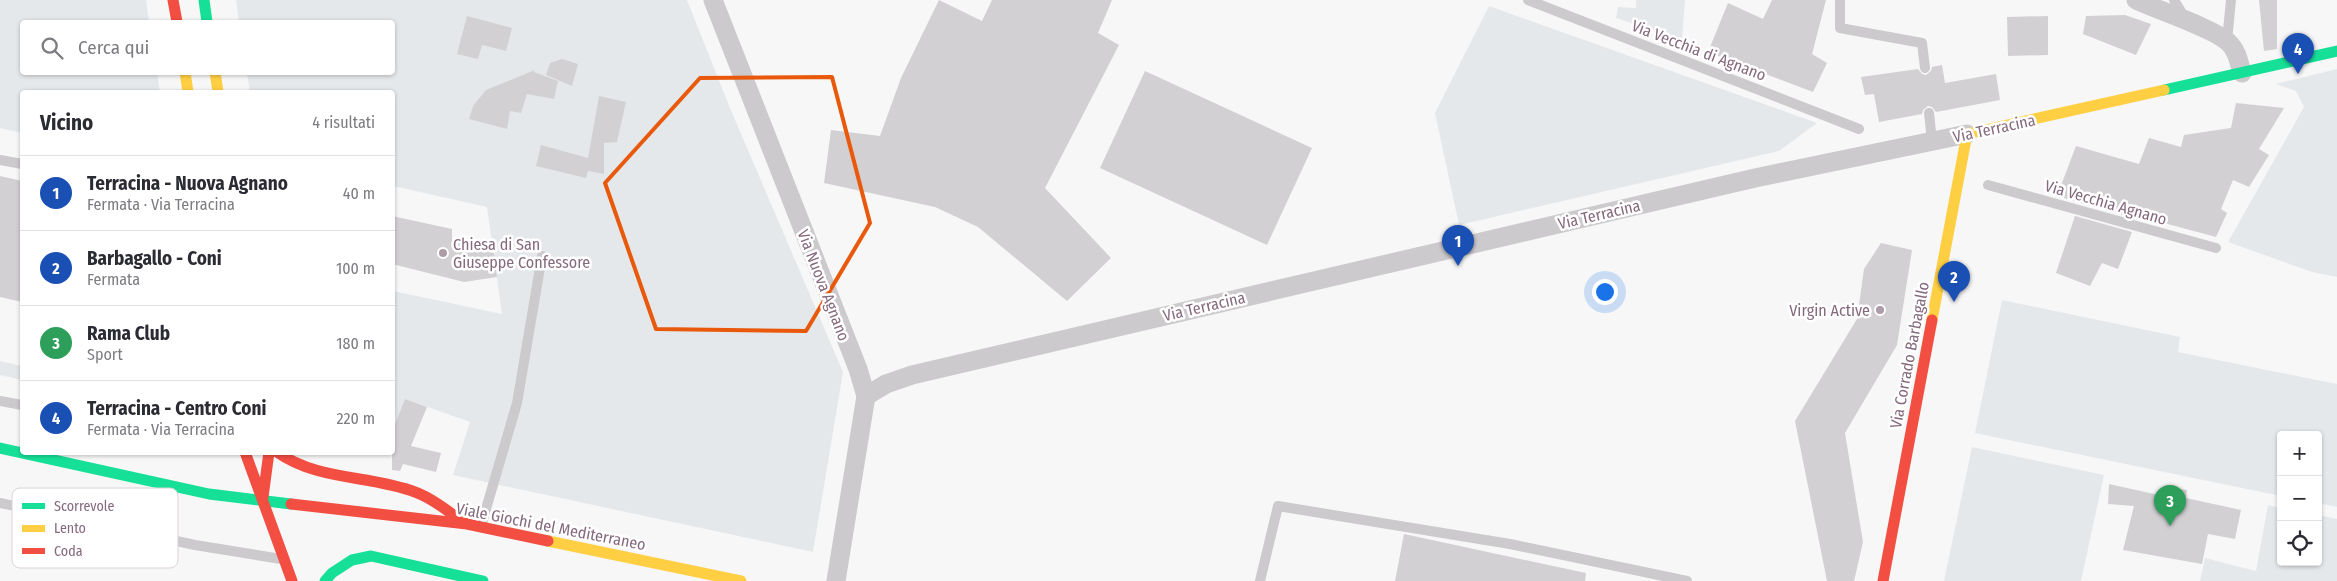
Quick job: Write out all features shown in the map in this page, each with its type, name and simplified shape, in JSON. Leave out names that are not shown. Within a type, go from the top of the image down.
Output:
[{"type":"main road","points":[[174,0],[177,20]]},
{"type":"main road","points":[[204,0],[207,20]]},
{"type":"main road","name":"Via Terracina","points":[[1967,134],[2242,74],[2337,51]]},
{"type":"main road","points":[[185,75],[188,90]]},
{"type":"main road","points":[[215,75],[218,90]]},
{"type":"main road","name":"Via Corrado Barbagallo","points":[[1883,581],[1967,134]]},
{"type":"main road","name":"Viale Giochi del Mediterraneo","points":[[0,448],[20,452]]},
{"type":"main road","name":"Viale Giochi del Mediterraneo","points":[[31,455],[209,494],[263,502],[467,524],[742,581]]},
{"type":"main road","points":[[245,455],[292,581]]},
{"type":"main road","points":[[263,502],[269,455]]},
{"type":"main road","points":[[280,455],[312,470],[416,491],[467,524]]},
{"type":"main road","points":[[325,581],[332,573],[352,560],[371,556],[483,581]]},
{"type":"street","name":"Via Nuova Agnano","points":[[713,0],[858,369],[866,396],[836,581]]},
{"type":"street","points":[[2136,0],[2227,41],[2235,51],[2242,74]]},
{"type":"street","name":"Via Terracina","points":[[866,396],[886,384],[912,374],[1755,178],[1967,134]]},
{"type":"lane","name":"Via Vecchia di Agnano","points":[[1528,0],[1860,129]]},
{"type":"lane","points":[[1840,0],[1840,28],[1922,43],[1924,68]]},
{"type":"lane","points":[[2174,0],[2188,22]]},
{"type":"lane","points":[[2227,41],[2230,0]]},
{"type":"lane","points":[[1929,113],[1932,142]]},
{"type":"lane","points":[[0,160],[20,164]]},
{"type":"lane","name":"Via Vecchia Agnano","points":[[1988,185],[2216,248]]},
{"type":"lane","points":[[481,527],[517,403],[542,256]]},
{"type":"lane","points":[[0,401],[20,404]]},
{"type":"lane","points":[[1260,581],[1278,506],[1510,544],[1687,581]]},
{"type":"lane","points":[[178,542],[284,559]]},
{"type":"highlighted area","points":[[832,77],[870,223],[806,331],[656,329],[605,183],[700,78]]},
{"type":"shaded area","points":[[0,0],[146,0],[149,20],[20,20],[20,75],[157,75],[160,90],[20,90],[20,133],[0,128]]},
{"type":"shaded area","points":[[236,0],[687,0],[730,108],[843,372],[813,552],[453,475],[470,422],[405,399],[395,426],[395,291],[502,314],[487,207],[395,186],[395,90],[250,90],[247,75],[395,75],[395,20],[239,20]]},
{"type":"shaded area","points":[[1636,0],[1685,0],[1682,41],[1616,18],[1618,7],[1636,8]]},
{"type":"shaded area","points":[[1489,6],[1817,123],[1779,151],[1459,225],[1435,113]]},
{"type":"shaded area","points":[[2337,69],[2337,277],[2312,272],[2228,242],[2304,107],[2296,91],[2276,84]]},
{"type":"shaded area","points":[[2002,300],[2180,337],[2178,352],[2337,384],[2337,507],[2322,504],[2322,431],[2277,431],[2277,495],[1975,433]]},
{"type":"shaded area","points":[[0,361],[20,366],[20,380],[0,375]]},
{"type":"shaded area","points":[[1972,447],[2104,475],[2081,581],[1944,581]]},
{"type":"shaded area","points":[[2268,505],[2277,507],[2277,566],[2322,566],[2322,516],[2337,519],[2337,581],[2200,581],[2205,558],[2256,571]]},
{"type":"building","points":[[939,0],[982,21],[992,0],[1112,0],[1098,33],[1119,45],[1045,188],[1111,258],[1067,301],[978,227],[935,207],[824,183],[831,130],[880,136],[901,78]]},
{"type":"building","points":[[1772,0],[1826,0],[1812,54],[1827,63],[1813,92],[1708,52],[1728,3],[1763,19]]},
{"type":"building","points":[[2259,0],[2277,0],[2277,49],[2264,51]]},
{"type":"building","points":[[2125,15],[2151,24],[2136,55],[2083,34],[2086,16]]},
{"type":"building","points":[[467,16],[512,28],[506,51],[482,45],[478,59],[457,54]]},
{"type":"building","points":[[2048,16],[2048,55],[2008,56],[2007,17]]},
{"type":"building","points":[[562,59],[578,64],[572,86],[546,75],[550,63]]},
{"type":"building","points":[[1942,65],[1945,83],[1996,74],[2000,100],[1936,112],[1932,107],[1928,106],[1923,110],[1922,114],[1879,122],[1874,94],[1865,95],[1861,77],[1918,69],[1922,74],[1926,75],[1931,71],[1932,67]]},
{"type":"building","points":[[535,70],[534,72],[558,81],[554,99],[527,94],[521,113],[510,111],[507,129],[469,119],[473,106],[486,90]]},
{"type":"building","points":[[1145,71],[1312,148],[1267,245],[1100,168]]},
{"type":"building","points":[[599,96],[626,102],[617,142],[604,143],[604,174],[588,171],[586,178],[536,166],[541,145],[588,158]]},
{"type":"building","points":[[2236,103],[2284,108],[2259,149],[2269,155],[2249,187],[2233,180],[2221,209],[2227,213],[2216,237],[2138,216],[2137,219],[2057,196],[2076,146],[2139,164],[2149,138],[2181,147],[2184,135],[2231,128]]},
{"type":"building","points":[[0,176],[20,181],[20,302],[0,297]]},
{"type":"building","points":[[2075,216],[2132,232],[2118,269],[2102,263],[2090,286],[2056,273]]},
{"type":"building","name":"Chiesa di San Giuseppe Confessore","points":[[395,217],[452,229],[452,242],[492,239],[497,277],[464,282],[395,265]]},
{"type":"building","points":[[1881,243],[1912,250],[1897,345],[1845,433],[1863,542],[1854,581],[1827,581],[1795,421],[1857,319],[1864,269]]},
{"type":"building","points":[[405,399],[427,407],[411,446],[441,453],[436,472],[403,464],[400,471],[392,470],[392,455],[395,455],[395,424]]},
{"type":"building","points":[[2109,484],[2163,496],[2165,487],[2187,490],[2186,498],[2241,510],[2235,539],[2208,534],[2202,564],[2123,550],[2134,506],[2108,504]]},
{"type":"building","points":[[1404,534],[1586,573],[1585,581],[1395,581]]},
{"type":"traffic: fast","points":[[204,0],[207,20]]},
{"type":"traffic: fast","points":[[2164,90],[2337,51]]},
{"type":"traffic: fast","points":[[0,448],[20,452]]},
{"type":"traffic: fast","points":[[32,455],[209,494],[291,504]]},
{"type":"traffic: fast","points":[[325,581],[332,573],[352,560],[371,556],[483,581]]},
{"type":"traffic: slow","points":[[185,75],[188,90]]},
{"type":"traffic: slow","points":[[215,75],[218,90]]},
{"type":"traffic: slow","points":[[1932,320],[1967,134],[2164,90]]},
{"type":"traffic: slow","points":[[548,541],[741,581]]},
{"type":"traffic: jam","points":[[173,0],[177,20]]},
{"type":"traffic: jam","points":[[1883,581],[1932,320]]},
{"type":"traffic: jam","points":[[246,455],[292,581]]},
{"type":"traffic: jam","points":[[263,497],[269,455]]},
{"type":"traffic: jam","points":[[282,455],[310,468],[327,473],[415,492],[434,501],[464,522]]},
{"type":"traffic: jam","points":[[291,504],[467,524],[548,541]]},
{"type":"place","name":"Terracina - Centro Coni","points":[[2298,74]]},
{"type":"place","name":"Chiesa di San Giuseppe Confessore","points":[[443,253]]},
{"type":"place","name":"Terracina - Nuova Agnano","points":[[1458,266]]},
{"type":"place","name":"Barbagallo - Coni","points":[[1954,302]]},
{"type":"place","name":"Virgin Active","points":[[1880,310]]},
{"type":"place","name":"Rama Club","points":[[2170,526]]}]
